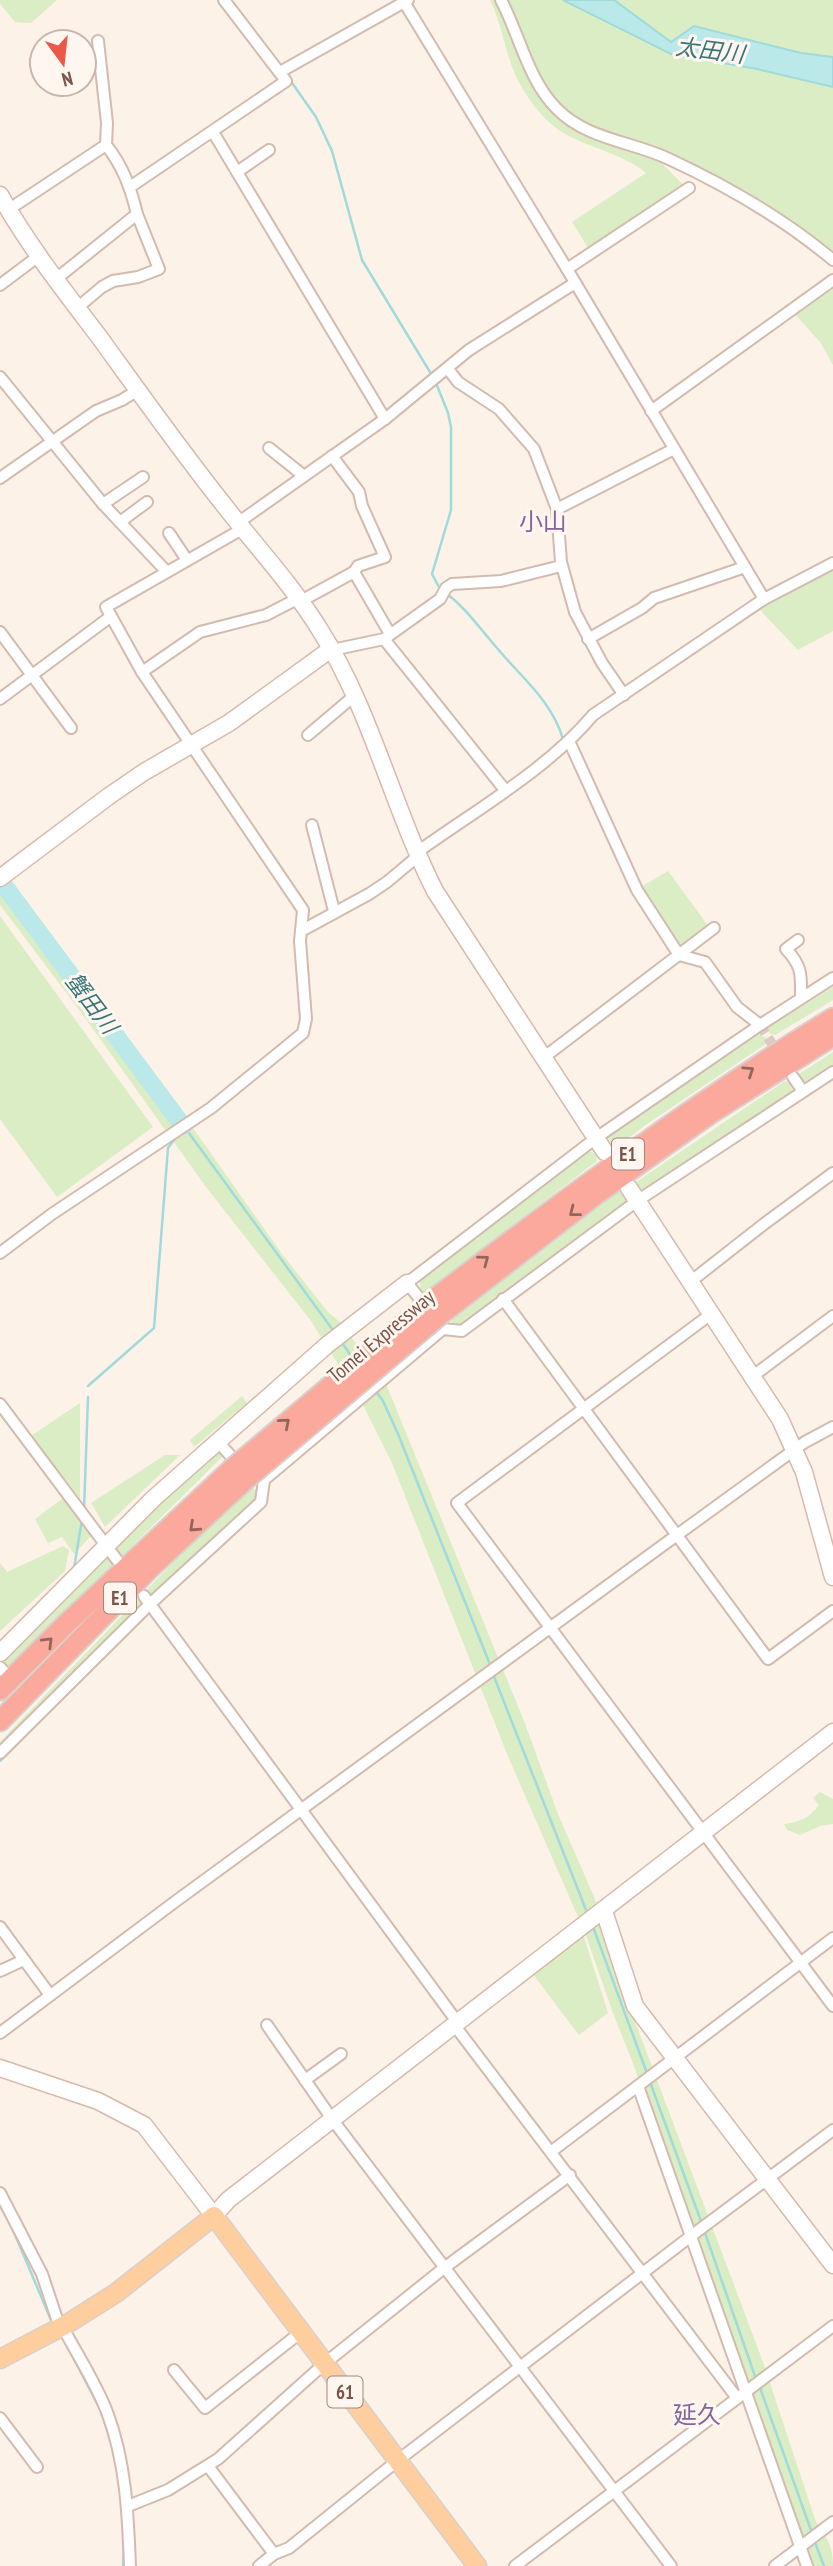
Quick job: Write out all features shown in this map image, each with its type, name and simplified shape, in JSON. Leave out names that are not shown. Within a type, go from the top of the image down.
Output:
[{"type":"highway","name":"Tomei Expressway","points":[[438,1315],[600,1173],[761,1062],[833,1018]]},
{"type":"highway","name":"Tomei Expressway","points":[[2,1677],[239,1474],[438,1315],[631,1169],[711,1113],[833,1036]]},
{"type":"highway","name":"Tomei Expressway","points":[[0,1721],[239,1474]]},
{"type":"main road","points":[[0,2359],[61,2327],[116,2293],[214,2217]]},
{"type":"main road","name":"61","points":[[214,2217],[477,2566]]},
{"type":"street","points":[[130,187],[286,80],[224,0]]},
{"type":"street","points":[[501,0],[543,92],[558,110],[580,127],[666,158],[719,185],[806,237],[833,260]]},
{"type":"street","points":[[280,72],[406,1],[764,599]]},
{"type":"street","points":[[77,308],[113,281],[138,277],[159,269],[137,214],[130,187],[106,145],[107,122],[99,41]]},
{"type":"street","points":[[213,132],[385,419]]},
{"type":"street","points":[[106,145],[4,202],[10,216],[221,502],[300,600],[332,650],[355,696],[417,854],[454,923],[600,1145]]},
{"type":"street","points":[[237,172],[269,150]]},
{"type":"street","points":[[567,269],[690,188]]},
{"type":"street","points":[[56,279],[137,214]]},
{"type":"street","points":[[0,285],[40,255]]},
{"type":"street","points":[[651,411],[833,280]]},
{"type":"street","points":[[0,1253],[52,1214],[211,1108],[303,1033],[306,1018],[301,931],[303,910],[142,672],[106,607],[242,525],[304,476],[385,419],[469,350],[575,283]]},
{"type":"street","points":[[448,369],[458,382],[499,410],[534,449],[557,509],[561,566],[575,612],[588,639],[624,695]]},
{"type":"street","points":[[0,377],[103,504],[166,571]]},
{"type":"street","points":[[0,478],[96,411],[138,390]]},
{"type":"street","points":[[269,448],[304,476]]},
{"type":"street","points":[[557,509],[674,449]]},
{"type":"street","points":[[142,672],[200,632],[266,615],[354,572],[358,566],[385,557],[362,506],[359,492],[332,456]]},
{"type":"street","points":[[103,504],[143,477]]},
{"type":"street","points":[[120,522],[147,502]]},
{"type":"street","points":[[169,533],[187,560]]},
{"type":"street","points":[[301,931],[387,882],[417,854],[553,755],[593,715],[764,599],[833,563]]},
{"type":"street","points":[[2,876],[109,796],[229,723],[332,650],[387,636],[439,599],[452,584],[500,581],[561,566]]},
{"type":"street","points":[[588,639],[642,608],[654,598],[744,567]]},
{"type":"street","points":[[354,572],[387,636],[505,790]]},
{"type":"street","points":[[0,699],[110,617]]},
{"type":"street","points":[[0,632],[71,728]]},
{"type":"street","points":[[308,735],[355,696]]},
{"type":"street","points":[[569,741],[637,890],[679,955],[705,962],[737,1007],[760,1025]]},
{"type":"street","points":[[312,825],[334,911]]},
{"type":"street","points":[[543,1058],[714,928]]},
{"type":"street","points":[[798,940],[786,949],[797,961],[801,971],[801,999]]},
{"type":"street","points":[[0,1653],[154,1498],[327,1345],[407,1283],[600,1145],[760,1025],[833,978]]},
{"type":"street","points":[[407,1283],[438,1315],[462,1331],[633,1194],[833,1072]]},
{"type":"street","points":[[793,1077],[803,1090]]},
{"type":"street","points":[[690,1282],[833,1173]]},
{"type":"street","points":[[633,1194],[780,1419],[804,1472],[833,1577]]},
{"type":"street","points":[[503,1299],[768,1658],[833,1611]]},
{"type":"street","points":[[711,1314],[457,1503],[833,2006]]},
{"type":"street","points":[[0,1753],[33,1710],[147,1600],[261,1502],[264,1480],[378,1382],[438,1315]]},
{"type":"street","points":[[753,1376],[833,1316]]},
{"type":"street","points":[[0,1404],[117,1560]]},
{"type":"street","points":[[0,2033],[795,1449],[833,1427]]},
{"type":"street","points":[[218,1442],[262,1490]]},
{"type":"street","points":[[147,1600],[643,2273],[741,2395]]},
{"type":"street","points":[[0,2068],[98,2101],[144,2125],[214,2217],[228,2200],[704,1835],[833,1732]]},
{"type":"street","points":[[604,1911],[635,2006],[833,2265]]},
{"type":"street","points":[[0,1927],[50,1995]]},
{"type":"street","points":[[552,2151],[833,1938]]},
{"type":"street","points":[[0,1971],[24,1960]]},
{"type":"street","points":[[267,2025],[332,2119],[671,2566]]},
{"type":"street","points":[[305,2080],[341,2054]]},
{"type":"street","points":[[638,2085],[691,2236],[741,2395],[807,2566]]},
{"type":"street","points":[[258,2566],[274,2554],[289,2548],[397,2461],[833,2130]]},
{"type":"street","points":[[128,2506],[168,2490],[208,2466],[324,2364],[444,2268],[570,2175]]},
{"type":"street","points":[[0,2193],[42,2274],[61,2327],[106,2411],[124,2476],[130,2566]]},
{"type":"street","points":[[515,2566],[833,2326]]},
{"type":"street","points":[[174,2370],[205,2408],[301,2332]]},
{"type":"street","points":[[0,2418],[37,2468]]},
{"type":"street","points":[[208,2466],[274,2554]]},
{"type":"street","points":[[775,2566],[833,2522]]},
{"type":"green space","points":[[0,0],[57,0],[31,23],[15,22],[0,4]]},
{"type":"green space","points":[[490,0],[833,0],[833,264],[805,237],[684,167],[656,157],[686,188],[590,251],[572,222],[646,173],[626,160],[569,136],[544,117],[530,100],[513,70]]},
{"type":"green space","points":[[833,284],[833,365],[820,342],[794,313]]},
{"type":"green space","points":[[833,569],[833,631],[798,650],[759,609]]},
{"type":"green space","points":[[0,871],[181,1111],[282,1254],[328,1312],[341,1323],[386,1384],[524,1721],[558,1814],[601,1913],[630,2008],[763,2362],[816,2522],[831,2548],[833,2566],[807,2566],[634,2066],[585,1933],[507,1754],[392,1463],[362,1403],[311,1321],[206,1187],[83,1015],[0,905]]},
{"type":"green space","points":[[668,871],[709,927],[679,947],[641,887]]},
{"type":"green space","points":[[0,916],[153,1127],[57,1197],[0,1119]]},
{"type":"green space","points":[[833,987],[833,1000],[775,1035],[770,1034],[768,1028]]},
{"type":"green space","points":[[759,1034],[766,1038],[766,1044],[617,1147],[613,1147],[609,1135]]},
{"type":"green space","points":[[833,1052],[833,1066],[806,1082],[801,1080],[799,1074]]},
{"type":"green space","points":[[785,1081],[791,1085],[792,1091],[670,1172],[642,1194],[633,1184]]},
{"type":"green space","points":[[589,1151],[596,1154],[597,1161],[422,1295],[419,1280]]},
{"type":"green space","points":[[619,1191],[625,1195],[626,1201],[462,1328],[451,1323],[452,1318]]},
{"type":"green space","points":[[242,1396],[247,1403],[194,1447],[190,1440]]},
{"type":"green space","points":[[80,1403],[80,1498],[31,1436]]},
{"type":"green space","points":[[218,1442],[225,1454],[0,1677],[0,1656]]},
{"type":"green space","points":[[165,1455],[180,1455],[105,1527],[91,1503]]},
{"type":"green space","points":[[252,1488],[258,1491],[261,1502],[0,1754],[0,1742],[240,1493]]},
{"type":"green space","points":[[63,1498],[92,1535],[74,1554],[62,1537],[48,1543],[35,1519]]},
{"type":"green space","points":[[63,1546],[69,1550],[65,1571],[0,1631],[0,1563],[7,1572]]},
{"type":"green space","points":[[820,1792],[833,1799],[833,1824],[820,1826],[800,1835],[787,1830],[784,1824],[804,1819],[819,1805],[813,1798]]},
{"type":"green space","points":[[583,1934],[608,2013],[579,2035],[532,1973]]},
{"type":"water","name":"太田川","points":[[563,0],[614,0],[671,42],[694,26],[801,53],[833,57],[833,87],[757,69],[671,54]]},
{"type":"waterway","points":[[290,80],[316,117],[332,151],[362,260],[433,377]]},
{"type":"waterway","points":[[436,383],[451,427],[451,510],[432,574],[440,589]]},
{"type":"waterway","points":[[446,593],[467,612],[544,701],[563,739]]},
{"type":"waterway","name":"蟹田川","points":[[0,880],[183,1126]]},
{"type":"waterway","points":[[186,1129],[335,1333]]},
{"type":"waterway","points":[[88,1386],[154,1328],[168,1148],[176,1137]]},
{"type":"waterway","points":[[341,1341],[353,1359]]},
{"type":"waterway","points":[[375,1390],[398,1434],[491,1667]]},
{"type":"waterway","points":[[84,1510],[88,1397]]},
{"type":"waterway","points":[[74,1568],[82,1520]]},
{"type":"waterway","points":[[493,1674],[588,1915]]},
{"type":"waterway","points":[[0,1761],[22,1739]]},
{"type":"waterway","points":[[592,1924],[648,2076]]},
{"type":"waterway","points":[[650,2082],[702,2224]]},
{"type":"waterway","points":[[2,2208],[9,2220]]},
{"type":"waterway","points":[[13,2230],[51,2320]]},
{"type":"waterway","points":[[704,2230],[756,2379]]},
{"type":"waterway","points":[[64,2340],[101,2411],[109,2435]]},
{"type":"waterway","points":[[759,2385],[812,2533]]},
{"type":"waterway","points":[[122,2507],[123,2521]]},
{"type":"waterway","points":[[814,2540],[824,2566]]},
{"type":"waterway","points":[[123,2566],[124,2545]]},
{"type":"tunnel","points":[[760,1025],[779,1055]]},
{"type":"district","name":"小山","points":[[543,521]]},
{"type":"district","name":"延久","points":[[697,2414]]}]
